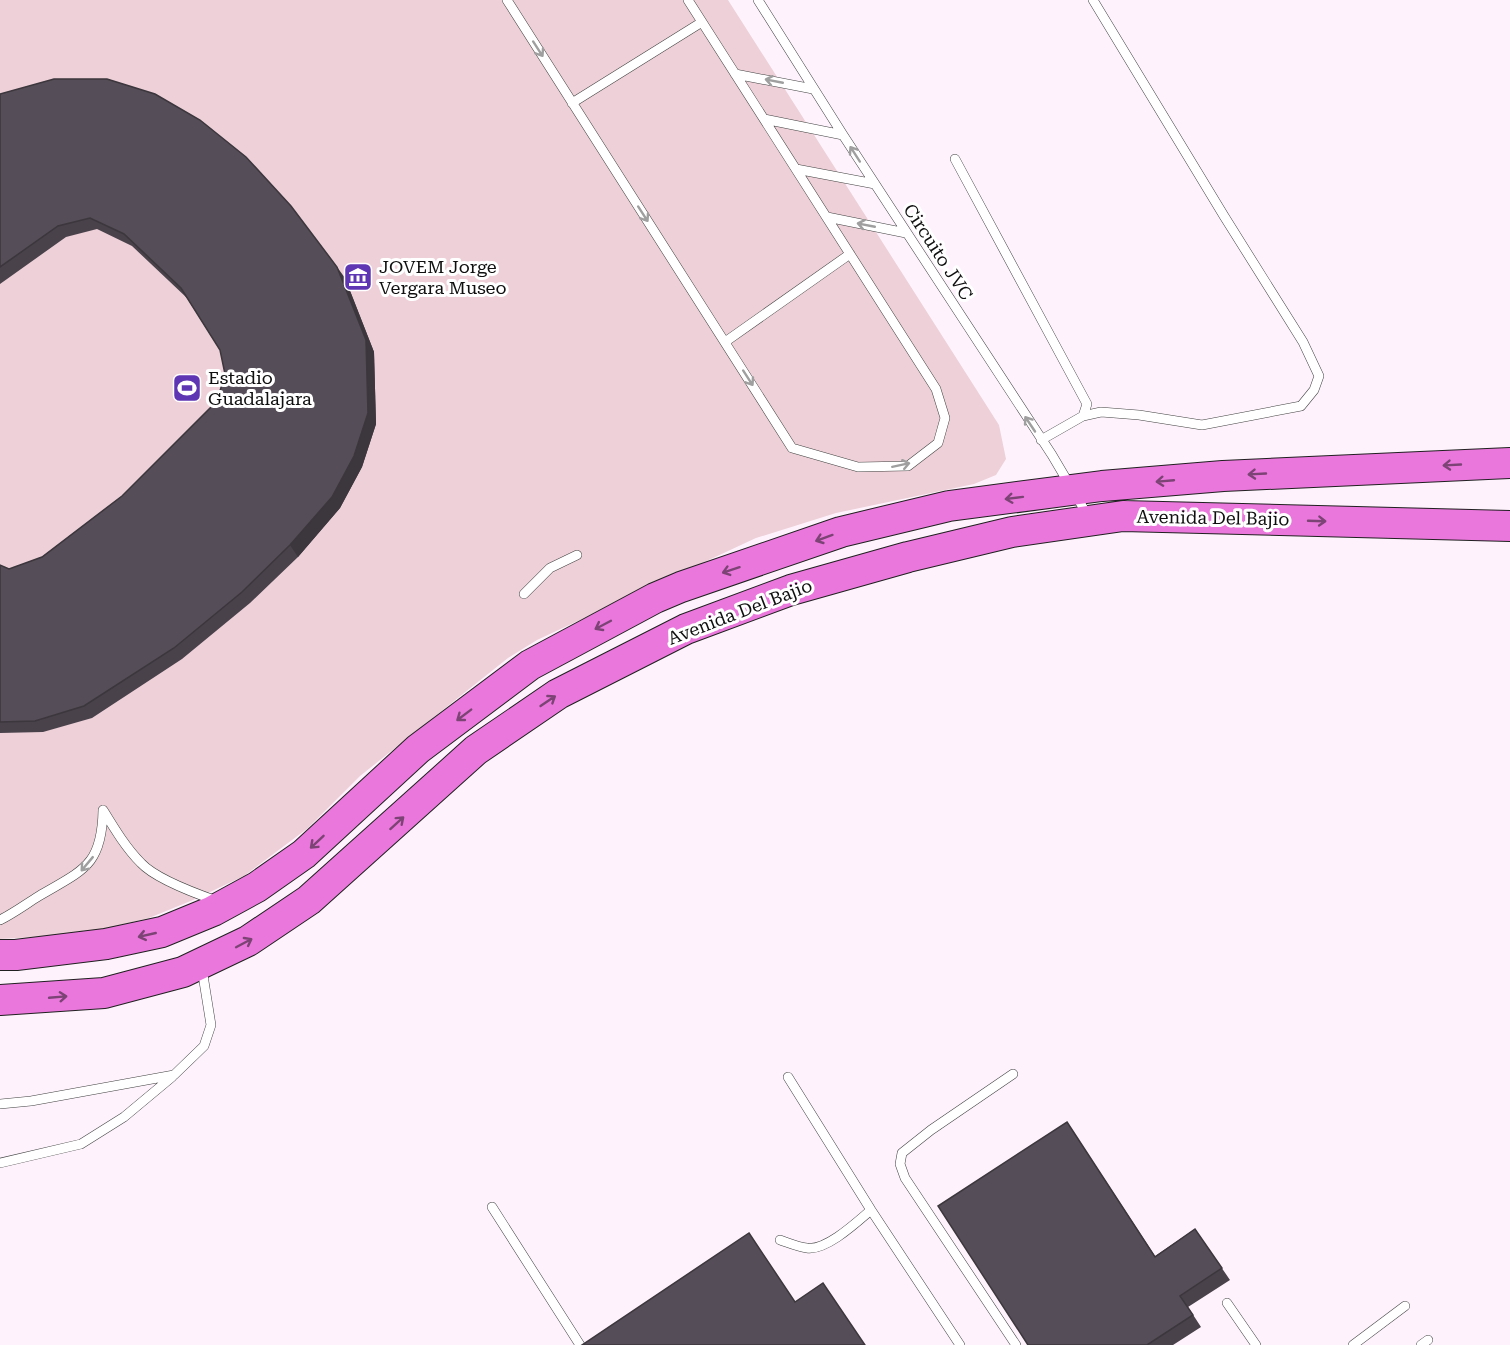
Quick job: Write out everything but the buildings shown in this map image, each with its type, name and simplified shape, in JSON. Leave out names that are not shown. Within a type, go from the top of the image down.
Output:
[{"type":"main road","name":"Avenida Del Bajio","points":[[0,955],[117,942],[162,932],[225,904],[257,887],[304,854],[418,749],[531,665],[655,598],[841,532],[949,506],[1109,485],[1223,476],[1510,463]]},
{"type":"main road","name":"Avenida Del Bajio","points":[[0,1000],[104,993],[183,972],[248,941],[309,900],[476,750],[558,694],[686,629],[791,590],[908,556],[1012,532],[1135,516],[1510,526]]},
{"type":"lane","points":[[507,0],[792,448],[858,467],[908,466],[938,442],[945,418],[936,389],[688,0]]},
{"type":"lane","name":"Circuito JVC","points":[[758,0],[1091,520]]},
{"type":"lane","points":[[1041,440],[1083,416],[1101,412],[1202,425],[1301,406],[1314,390],[1319,376],[1303,342],[1093,0]]},
{"type":"lane","points":[[572,103],[702,22]]},
{"type":"lane","points":[[735,74],[813,89]]},
{"type":"lane","points":[[764,119],[843,135]]},
{"type":"lane","points":[[955,159],[1087,404],[1083,416]]},
{"type":"lane","points":[[795,169],[875,184]]},
{"type":"lane","points":[[826,217],[906,233]]},
{"type":"lane","points":[[725,342],[850,254]]},
{"type":"lane","points":[[524,594],[550,568],[577,555]]},
{"type":"lane","points":[[0,920],[80,873],[95,855],[102,830],[103,810],[142,865],[177,885],[225,904]]},
{"type":"lane","points":[[0,1163],[81,1144],[123,1117],[174,1075],[204,1046],[211,1025],[201,963]]},
{"type":"lane","points":[[1013,1074],[931,1130],[902,1153],[900,1164],[905,1178],[1016,1345]]},
{"type":"lane","points":[[0,1104],[31,1101],[174,1075]]},
{"type":"lane","points":[[788,1077],[871,1210],[960,1345]]},
{"type":"lane","points":[[492,1207],[580,1345]]},
{"type":"lane","points":[[780,1240],[808,1249],[819,1247],[843,1233],[871,1210]]},
{"type":"lane","points":[[1227,1303],[1256,1345]]},
{"type":"lane","points":[[1353,1345],[1405,1306]]},
{"type":"shaded area","points":[[0,0],[728,0],[999,425],[1006,459],[996,475],[974,484],[836,513],[756,538],[537,640],[508,658],[360,776],[308,828],[244,876],[149,918],[99,930],[0,939]]},
{"type":"place","name":"JOVEM Jorge Vergara Museo","points":[[358,277]]},
{"type":"place","name":"Estadio Guadalajara","points":[[187,388]]}]
